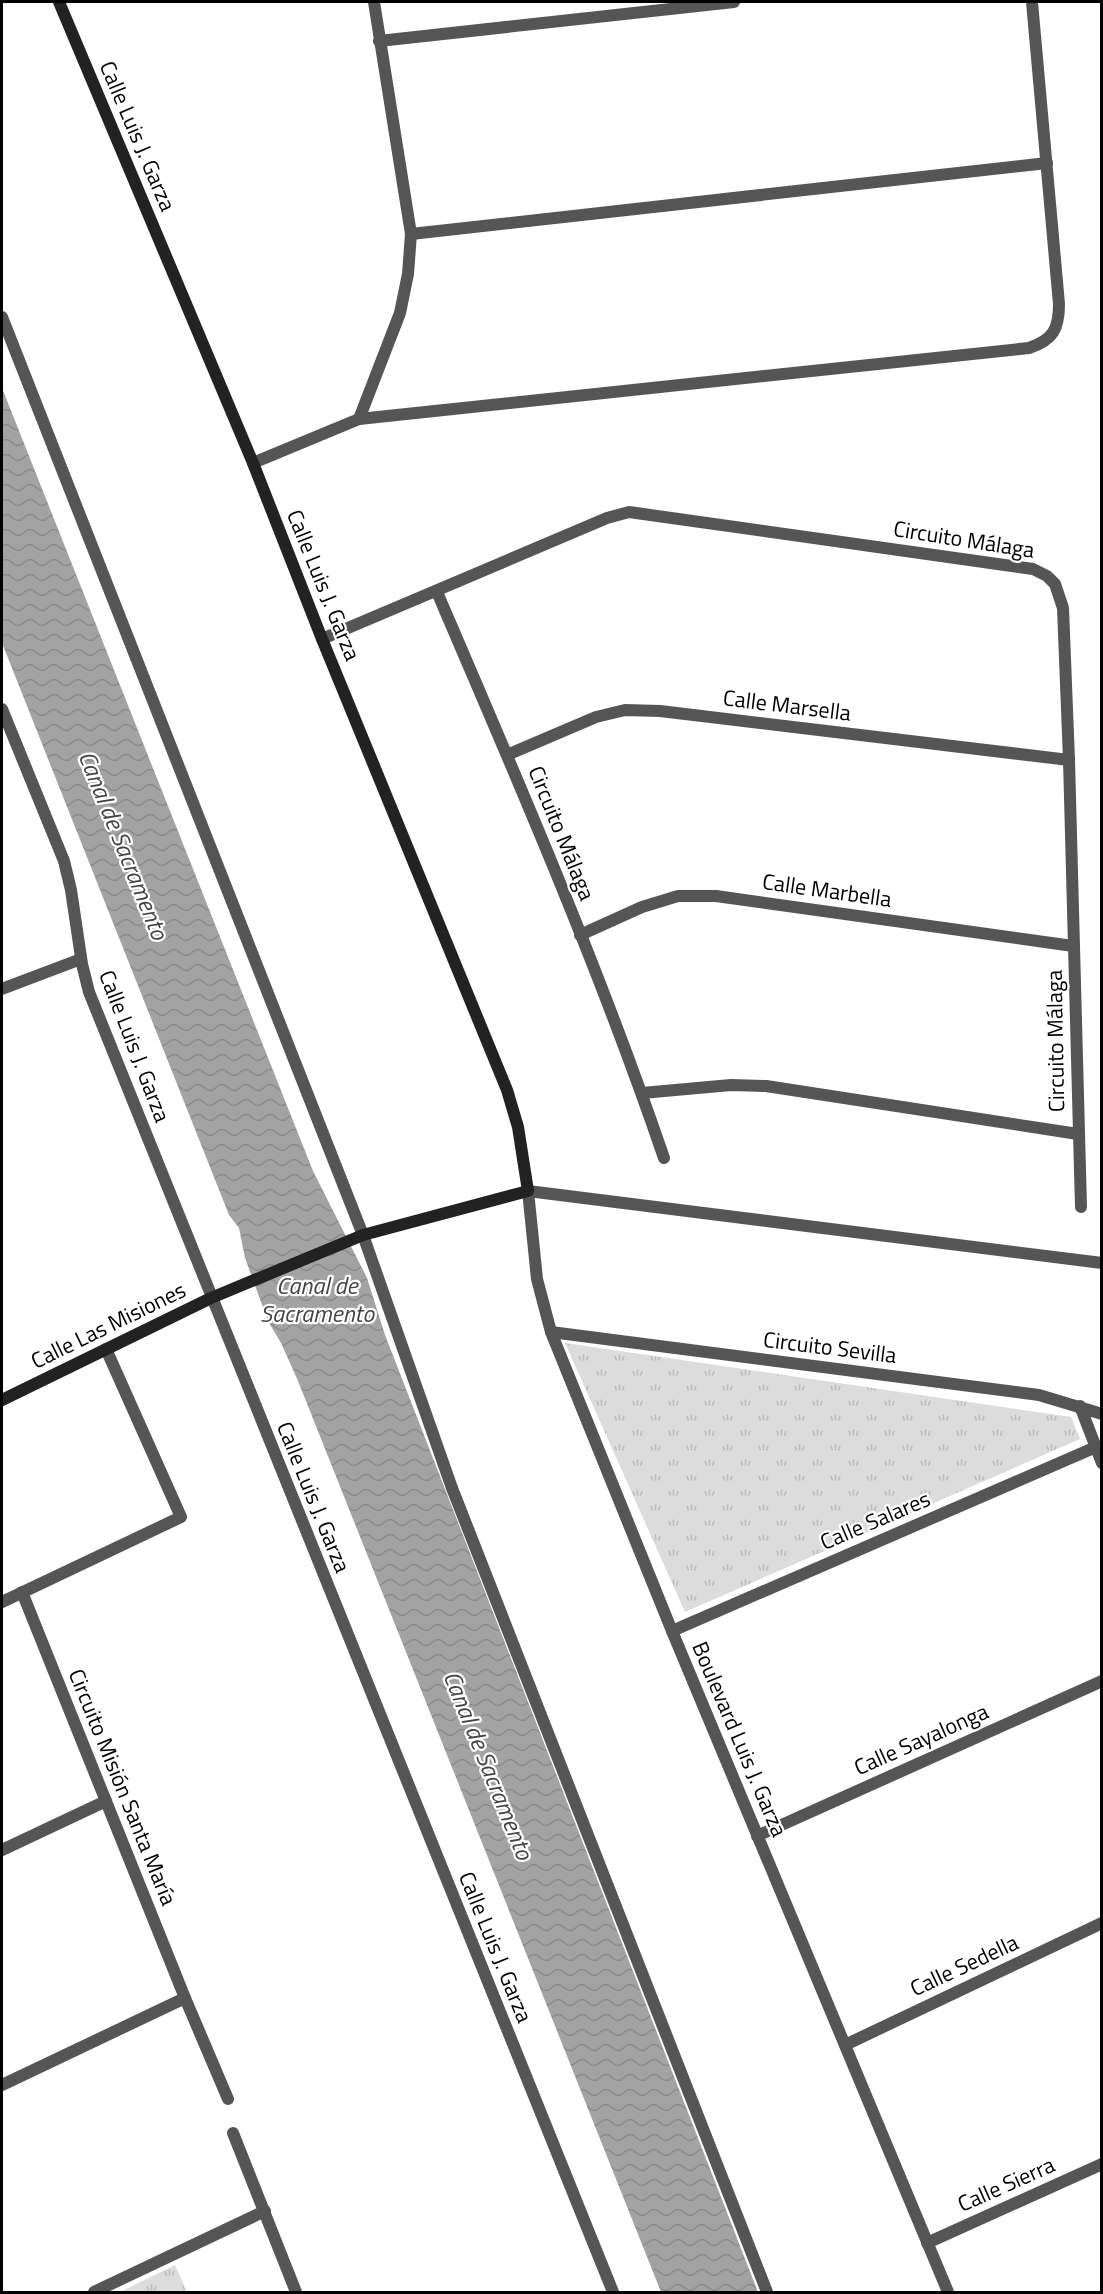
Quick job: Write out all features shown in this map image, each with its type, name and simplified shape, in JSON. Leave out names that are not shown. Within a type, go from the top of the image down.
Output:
[{"type":"street","name":"Calle Luis J. Garza","points":[[60,2],[253,464],[322,639],[507,1090],[518,1127],[528,1191]]},
{"type":"street","points":[[359,419],[400,313],[408,274],[411,234],[374,2]]},
{"type":"street","points":[[379,42],[734,2]]},
{"type":"street","points":[[253,464],[359,419],[1029,348],[1041,344],[1052,335],[1059,321],[1059,304],[1032,2]]},
{"type":"street","points":[[411,234],[1047,163]]},
{"type":"street","points":[[2,317],[363,1235],[452,1488],[767,2292]]},
{"type":"street","name":"Circuito Málaga","points":[[322,639],[607,518],[629,512],[1033,569],[1047,576],[1055,584],[1063,608],[1070,760],[1081,1207]]},
{"type":"street","name":"Circuito Málaga","points":[[437,592],[507,755],[580,935],[642,1093],[664,1158]]},
{"type":"street","name":"Calle Luis J. Garza","points":[[2,709],[64,861],[81,958],[90,992],[211,1298],[614,2292]]},
{"type":"street","name":"Calle Marsella","points":[[507,755],[596,717],[625,710],[660,711],[1070,760]]},
{"type":"street","name":"Calle Marbella","points":[[580,935],[642,907],[678,896],[716,896],[1073,946]]},
{"type":"street","points":[[2,988],[81,958]]},
{"type":"street","name":"Circuito Málaga","points":[[642,1093],[731,1085],[766,1086],[1078,1134]]},
{"type":"street","points":[[528,1191],[1101,1263]]},
{"type":"street","name":"Calle Las Misiones","points":[[2,1400],[211,1298],[363,1235],[528,1191]]},
{"type":"street","name":"Boulevard Luis J. Garza","points":[[528,1191],[537,1279],[551,1332],[672,1631],[948,2292]]},
{"type":"street","name":"Circuito Sevilla","points":[[551,1332],[1039,1395],[1101,1414]]},
{"type":"street","points":[[2,1602],[181,1517],[106,1349]]},
{"type":"street","points":[[1080,1406],[1101,1463]]},
{"type":"street","name":"Calle Salares","points":[[672,1631],[1096,1447]]},
{"type":"street","name":"Circuito Misión Santa María","points":[[22,1592],[185,1998],[228,2099]]},
{"type":"street","name":"Calle Sayalonga","points":[[757,1836],[1101,1681]]},
{"type":"street","points":[[2,1850],[106,1801]]},
{"type":"street","name":"Calle Sedella","points":[[845,2045],[1101,1923]]},
{"type":"street","points":[[2,2085],[185,1998]]},
{"type":"street","points":[[232,2133],[296,2292]]},
{"type":"street","name":"Calle Sierra","points":[[927,2243],[1101,2164]]},
{"type":"street","points":[[94,2292],[265,2211]]},
{"type":"green space","points":[[565,1343],[1071,1417],[1080,1439],[685,1612]]},
{"type":"green space","points":[[175,2265],[187,2292],[120,2292]]},
{"type":"water","name":"Canal de Sacramento","points":[[2,388],[313,1171],[367,1278],[385,1335],[758,2292],[661,2292],[298,1381],[268,1321],[245,1258],[239,1228],[229,1215],[2,643]]}]
